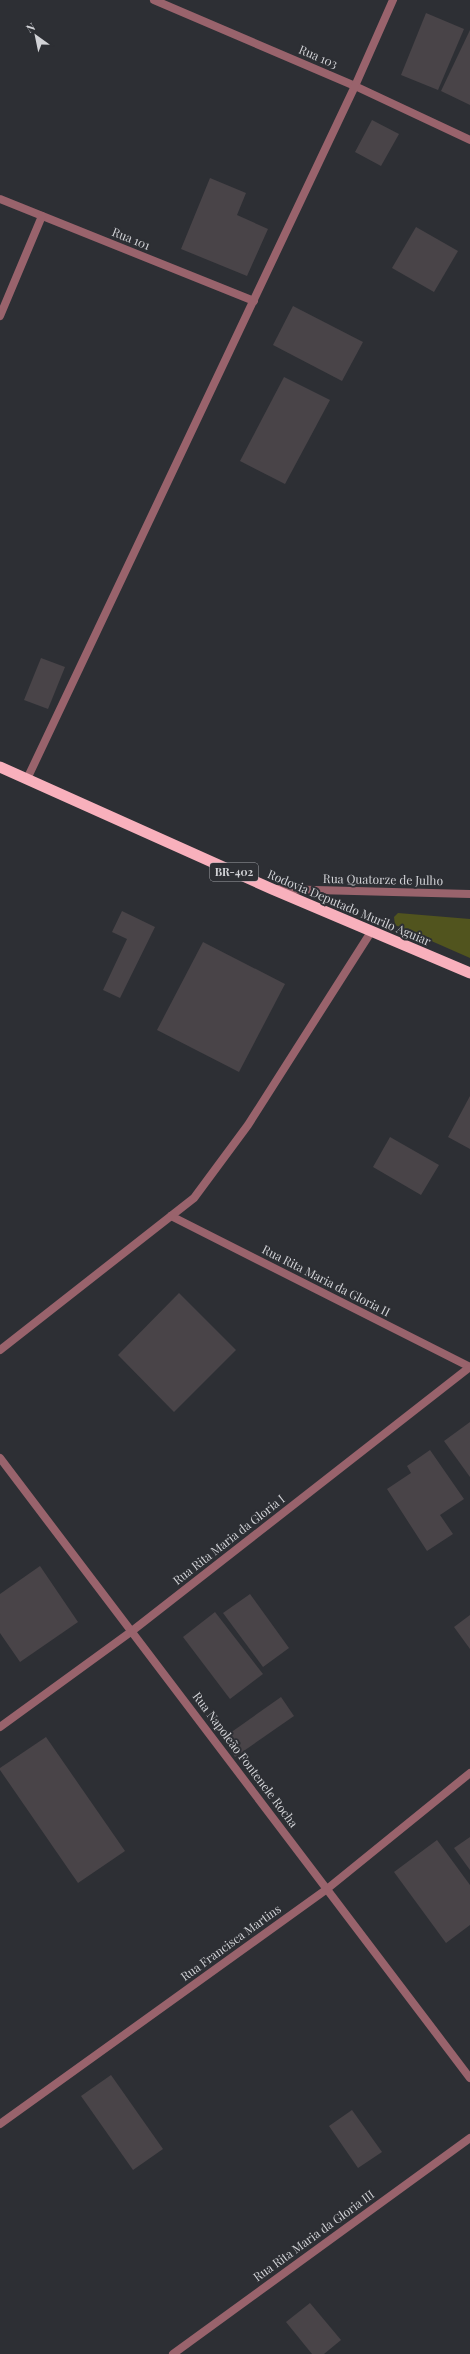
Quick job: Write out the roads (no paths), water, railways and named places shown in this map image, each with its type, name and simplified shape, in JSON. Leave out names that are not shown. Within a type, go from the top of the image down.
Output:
[{"type":"highway","name":"Rodovia Deputado Murilo Aguiar","points":[[0,767],[272,889],[470,973]]},
{"type":"street","name":"Rua 103","points":[[154,0],[355,86],[470,140]]},
{"type":"street","points":[[27,779],[254,301],[355,86],[393,0]]},
{"type":"street","name":"Rua 101","points":[[0,199],[254,301]]},
{"type":"street","points":[[0,316],[42,216]]},
{"type":"street","name":"Rua Quatorze de Julho","points":[[272,889],[470,894]]},
{"type":"street","points":[[0,1350],[194,1198],[248,1125],[371,932]]},
{"type":"street","name":"Rua Rita Maria da Gloria II","points":[[171,1216],[470,1367]]},
{"type":"street","name":"Rua Rita Maria da Gloria I","points":[[0,1727],[132,1631],[470,1367]]},
{"type":"street","name":"Rua Napoleão Fontenele Rocha","points":[[0,1458],[470,2078]]},
{"type":"street","name":"Rua Francisca Martins","points":[[0,2124],[327,1889],[470,1773]]},
{"type":"street","name":"Rua Rita Maria da Gloria III","points":[[173,2354],[470,2138]]}]
